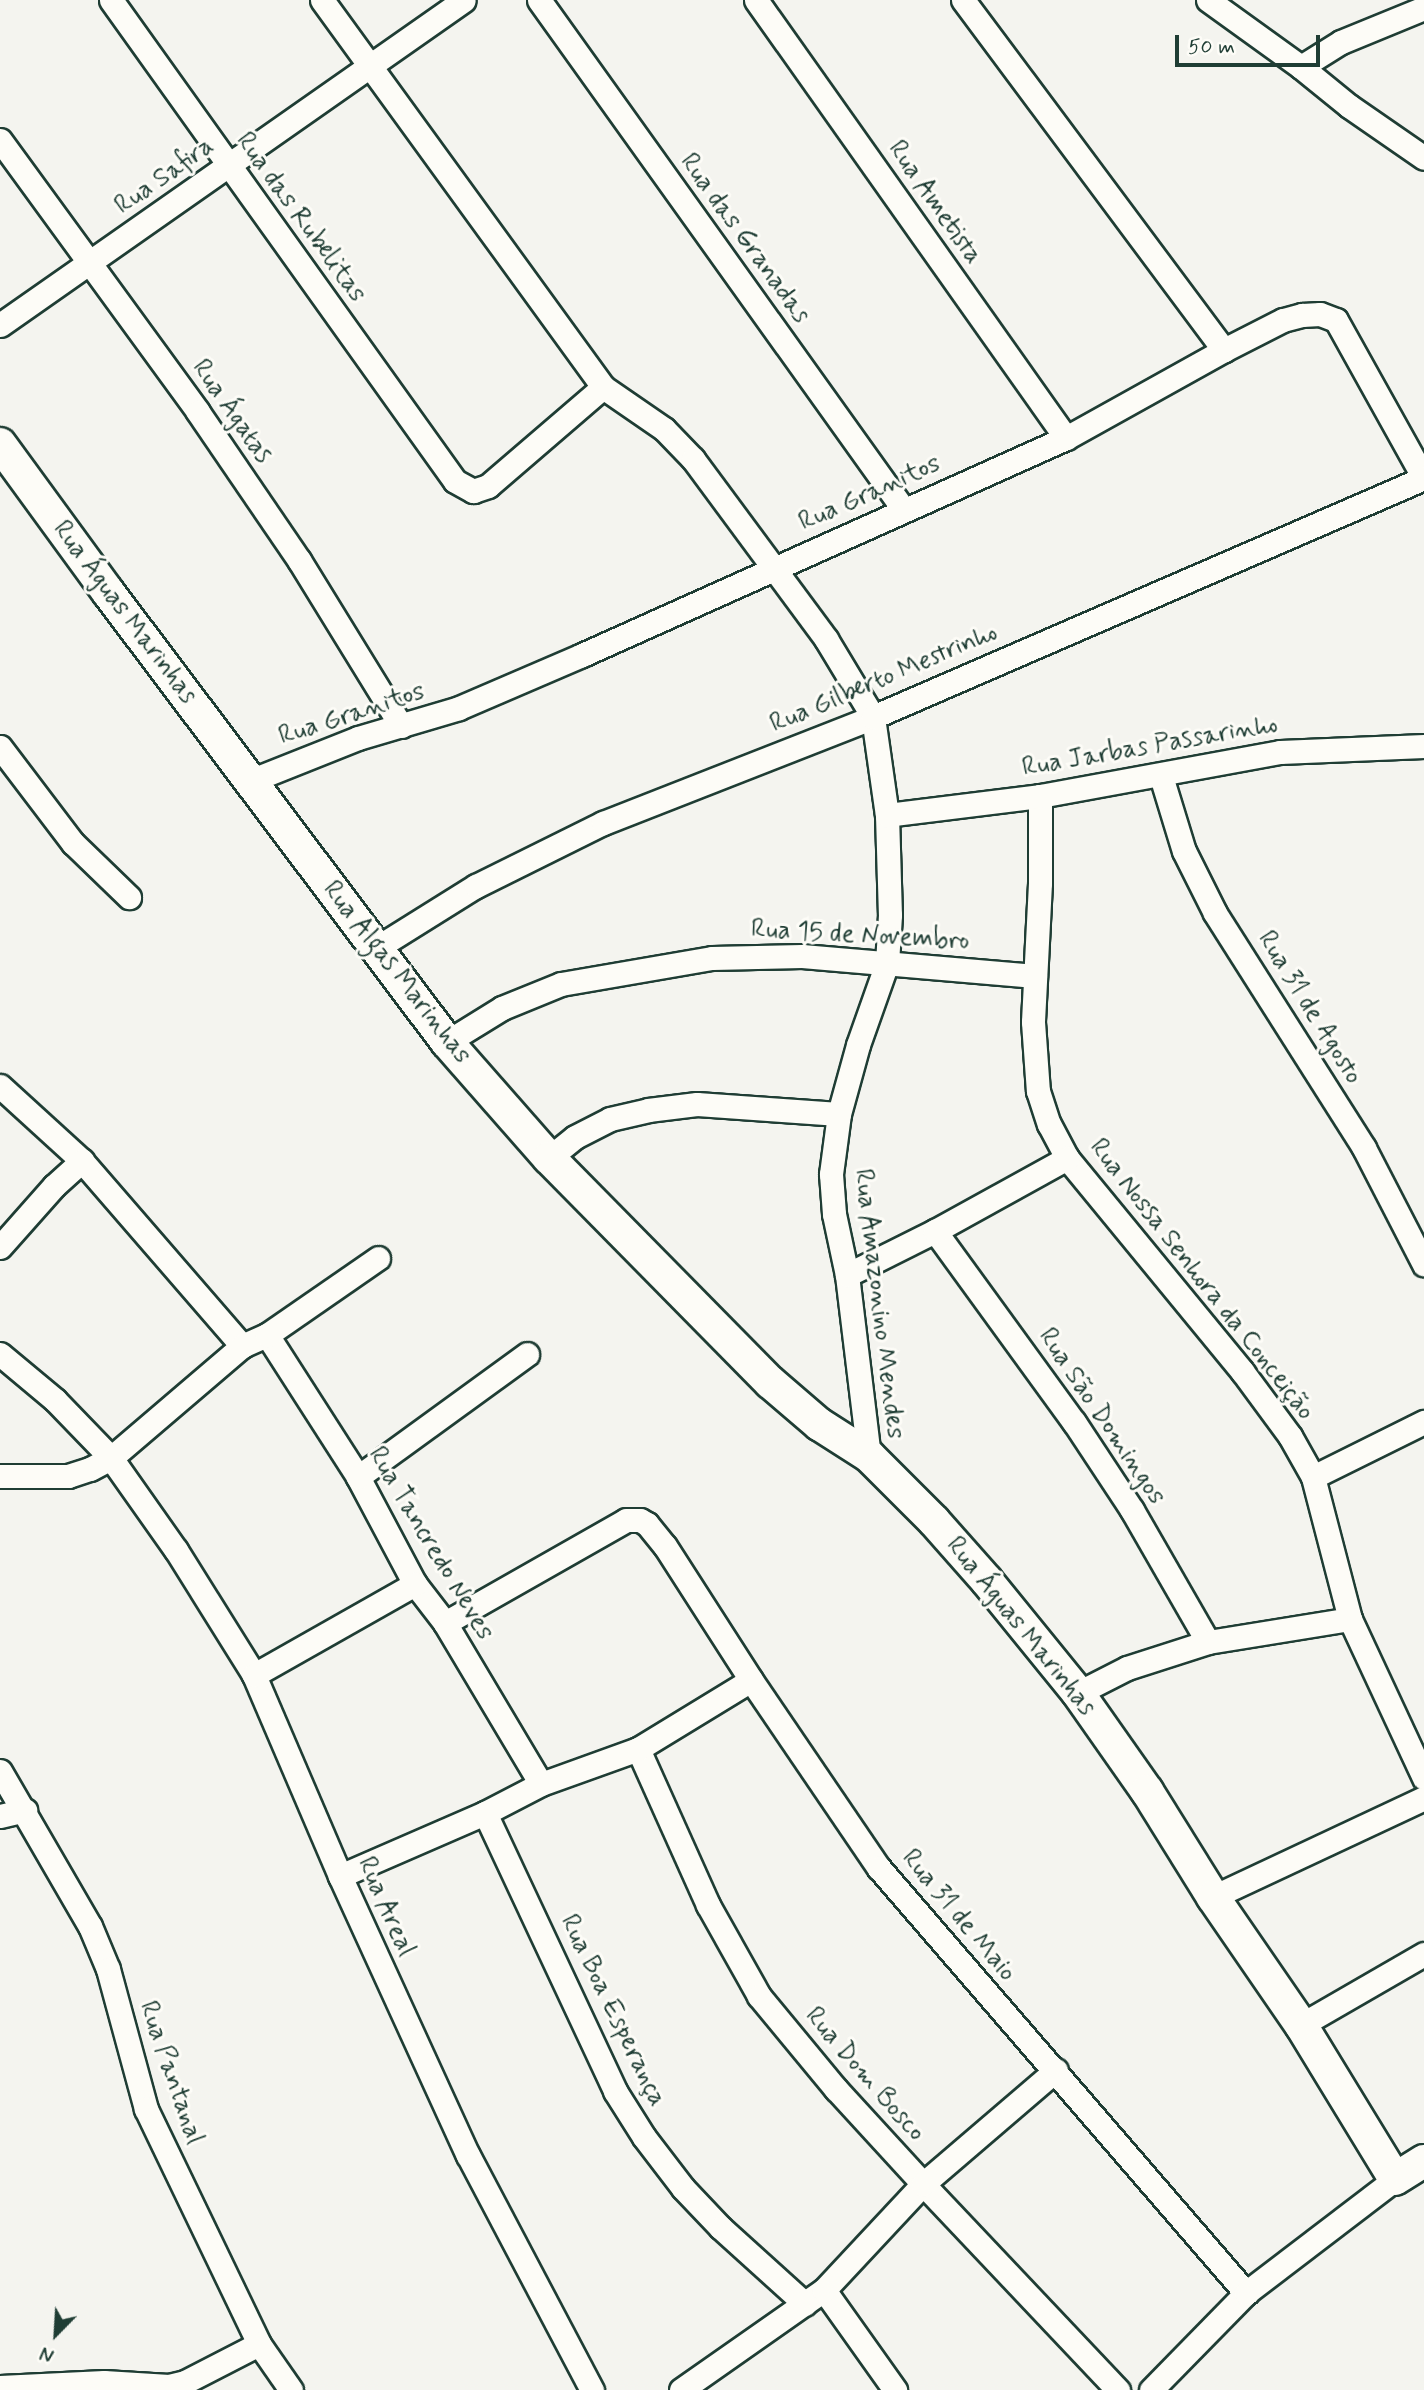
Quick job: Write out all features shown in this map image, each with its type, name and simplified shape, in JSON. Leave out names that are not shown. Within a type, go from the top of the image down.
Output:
[{"type":"street","name":"Rua das Rubelitas","points":[[111,0],[444,468],[464,489],[480,490],[603,387]]},
{"type":"street","name":"Rua Amazonino Mendes","points":[[322,0],[603,387],[678,441],[827,639],[873,716],[887,815],[890,915],[887,963],[858,1045],[839,1114],[831,1174],[834,1214],[848,1275],[869,1456]]},
{"type":"street","name":"Rua Safira","points":[[0,326],[464,0]]},
{"type":"street","name":"Rua das Granadas","points":[[539,0],[904,510]]},
{"type":"street","name":"Rua Ametista","points":[[756,0],[1066,438]]},
{"type":"street","points":[[963,0],[1224,350]]},
{"type":"street","points":[[1208,0],[1301,67],[1349,106],[1424,158]]},
{"type":"street","points":[[1301,67],[1341,42],[1424,8]]},
{"type":"street","name":"Rua Ágatas","points":[[0,140],[91,263],[299,559],[401,726]]},
{"type":"street","name":"Rua Granitos","points":[[250,781],[312,754],[459,708],[1066,438],[1224,350],[1292,317],[1320,314],[1336,320],[1424,478]]},
{"type":"street","name":"Rua Águas Marinhas","points":[[0,444],[250,781]]},
{"type":"street","name":"Rua Gilberto Mestrinho","points":[[374,949],[476,886],[569,839],[873,716],[1424,478]]},
{"type":"street","name":"Rua Jarbas Passarinho","points":[[887,815],[1040,796],[1280,752],[1424,746]]},
{"type":"street","points":[[0,747],[73,843],[129,897]]},
{"type":"street","name":"Rua 31 de Agosto","points":[[1160,776],[1184,851],[1215,913],[1364,1148],[1424,1264]]},
{"type":"street","name":"Rua Algas Marinhas","points":[[250,781],[374,949],[447,1042],[548,1158]]},
{"type":"street","name":"Rua Nossa Senhora da Conceição","points":[[1040,796],[1040,883],[1032,1022],[1038,1091],[1049,1124],[1067,1158],[1242,1371],[1290,1436],[1313,1477],[1350,1619],[1424,1778]]},
{"type":"street","name":"Rua 15 de Novembro","points":[[447,1042],[514,1003],[561,984],[616,972],[712,958],[802,956],[1035,976]]},
{"type":"street","points":[[0,1086],[82,1161],[242,1346]]},
{"type":"street","points":[[548,1158],[575,1137],[610,1119],[648,1110],[698,1104],[839,1114]]},
{"type":"street","name":"Rua Águas Marinhas","points":[[548,1158],[770,1382],[819,1424],[869,1456],[934,1521],[987,1581],[1078,1693],[1147,1791],[1213,1897],[1301,2025],[1395,2179]]},
{"type":"street","points":[[848,1275],[935,1231],[1067,1158]]},
{"type":"street","points":[[0,1247],[54,1186],[82,1161]]},
{"type":"street","name":"Rua São Domingos","points":[[935,1231],[1073,1422],[1132,1510],[1208,1642]]},
{"type":"street","points":[[0,1476],[68,1476],[111,1458],[242,1346],[267,1335],[378,1258]]},
{"type":"street","name":"Rua Tancredo Neves","points":[[267,1335],[358,1477],[415,1584],[445,1623],[541,1784]]},
{"type":"street","name":"Rua Areal","points":[[0,1353],[55,1400],[111,1458],[176,1550],[254,1675],[340,1875],[468,2155],[592,2390]]},
{"type":"street","points":[[358,1477],[527,1354]]},
{"type":"street","points":[[1313,1477],[1424,1422]]},
{"type":"street","name":"Rua 31 de Maio","points":[[445,1623],[626,1520],[640,1520],[647,1524],[665,1546],[751,1680],[879,1867],[1246,2293]]},
{"type":"street","points":[[254,1675],[415,1584]]},
{"type":"street","points":[[1078,1693],[1127,1668],[1208,1642],[1350,1619]]},
{"type":"street","points":[[340,1875],[485,1813],[541,1784],[638,1749],[751,1680]]},
{"type":"street","name":"Rua Dom Bosco","points":[[638,1749],[708,1905],[759,1996],[836,2089],[1118,2390]]},
{"type":"street","name":"Rua Pantanal","points":[[0,1771],[90,1926],[108,1969],[146,2109],[259,2344],[291,2390]]},
{"type":"street","points":[[1213,1897],[1424,1798]]},
{"type":"street","points":[[0,1816],[25,1810]]},
{"type":"street","name":"Rua Boa Esperança","points":[[485,1813],[610,2080],[644,2137],[682,2188],[721,2228],[806,2304]]},
{"type":"street","points":[[1301,2025],[1424,1954]]},
{"type":"street","points":[[681,2390],[824,2290],[923,2184],[1056,2070]]},
{"type":"street","points":[[1151,2390],[1246,2293],[1395,2179],[1424,2161]]},
{"type":"street","points":[[824,2290],[895,2390]]},
{"type":"street","points":[[0,2387],[104,2382],[169,2386],[185,2382],[259,2344]]}]
